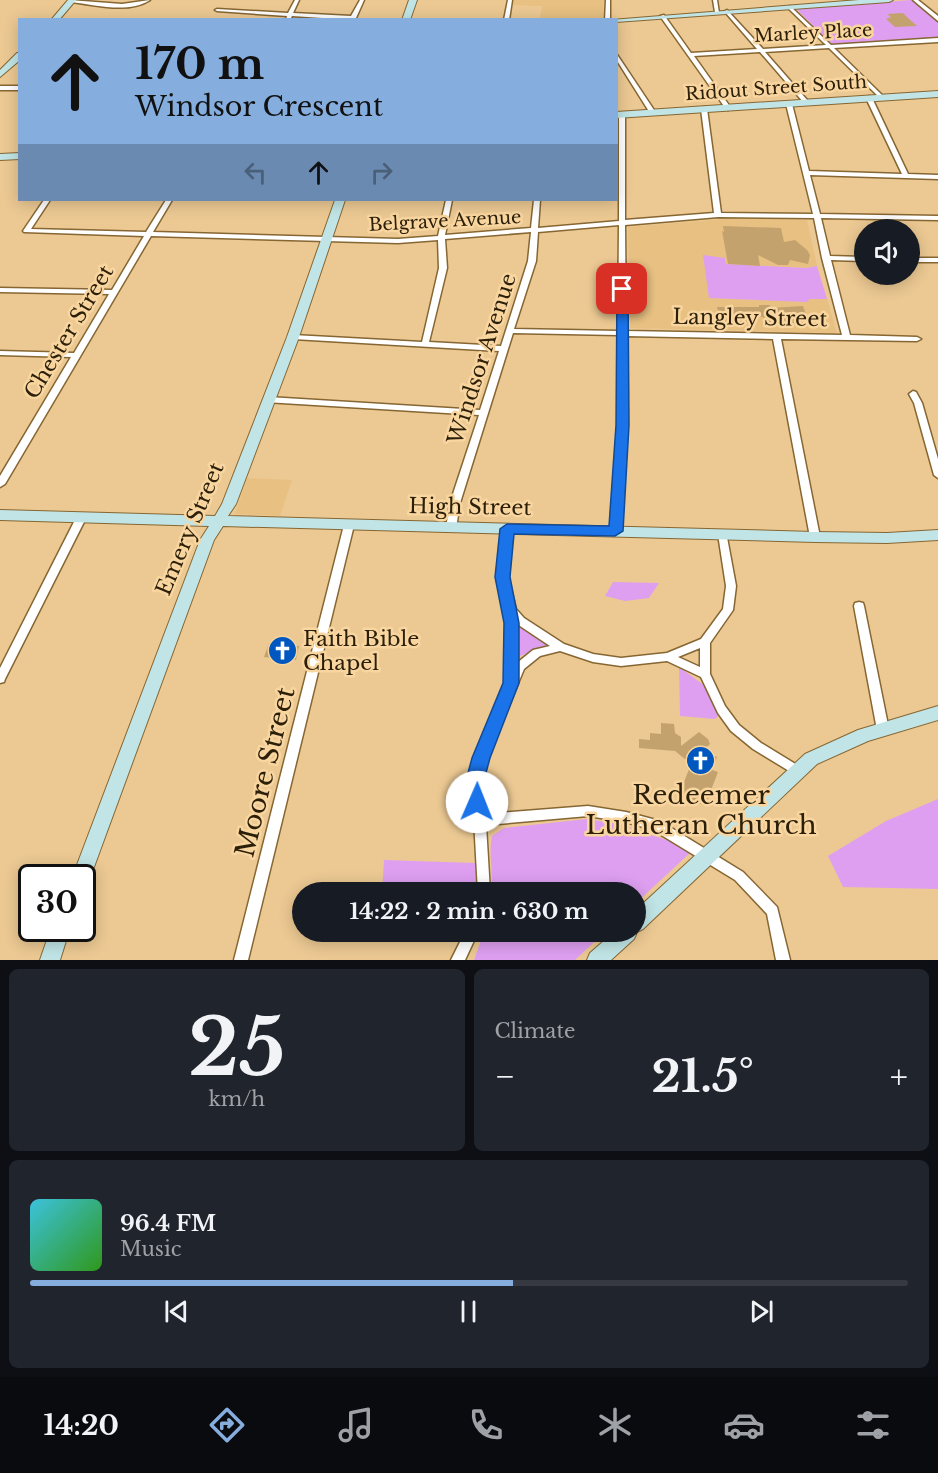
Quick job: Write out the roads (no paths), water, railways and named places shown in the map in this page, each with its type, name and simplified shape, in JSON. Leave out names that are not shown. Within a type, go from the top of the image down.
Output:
[{"type":"street","points":[[56,18],[72,1],[139,5],[148,0]]},
{"type":"street","points":[[288,17],[297,0]]},
{"type":"street","points":[[219,8],[288,17],[353,18],[362,0]]},
{"type":"street","points":[[407,18],[413,0]]},
{"type":"street","points":[[506,18],[510,0]]},
{"type":"street","points":[[607,18],[608,0]]},
{"type":"street","points":[[715,0],[717,12]]},
{"type":"street","points":[[618,20],[790,7],[824,2],[889,0]]},
{"type":"street","points":[[915,0],[938,19]]},
{"type":"street","points":[[790,7],[880,97]]},
{"type":"street","points":[[727,12],[806,102]]},
{"type":"street","points":[[662,16],[728,108]]},
{"type":"street","name":"Marley Place","points":[[690,55],[938,40]]},
{"type":"street","points":[[618,57],[653,113]]},
{"type":"street","points":[[0,62],[18,59]]},
{"type":"street","points":[[0,75],[18,59]]},
{"type":"street","points":[[0,88],[18,88]]},
{"type":"street","name":"Ridout Street South","points":[[619,115],[938,94]]},
{"type":"street","points":[[869,98],[906,176]]},
{"type":"street","points":[[789,104],[848,338]]},
{"type":"street","points":[[704,109],[718,215]]},
{"type":"street","points":[[615,531],[622,425],[623,222],[619,115]]},
{"type":"street","points":[[0,157],[18,156]]},
{"type":"street","points":[[805,173],[938,177]]},
{"type":"street","name":"Belgrave Avenue","points":[[46,201],[26,231],[398,241],[718,215],[938,218]]},
{"type":"street","name":"Chester Street","points":[[0,484],[167,201]]},
{"type":"street","name":"Emery Street","points":[[86,864],[203,551],[229,504],[292,337],[340,201]]},
{"type":"street","points":[[425,344],[443,268],[441,237],[449,201]]},
{"type":"street","name":"Windsor Avenue","points":[[451,528],[455,503],[532,261],[537,201]]},
{"type":"street","points":[[826,258],[854,259]]},
{"type":"street","points":[[920,260],[938,260]]},
{"type":"street","points":[[0,290],[113,292]]},
{"type":"street","name":"Langley Street","points":[[510,331],[916,339]]},
{"type":"street","points":[[292,337],[504,349]]},
{"type":"street","points":[[777,337],[815,537]]},
{"type":"street","points":[[0,353],[76,355]]},
{"type":"street","points":[[913,394],[918,402],[938,475]]},
{"type":"street","points":[[268,400],[484,413]]},
{"type":"street","name":"High Street","points":[[0,515],[815,537],[887,538],[938,535]]},
{"type":"street","points":[[0,679],[81,518]]},
{"type":"street","name":"Moore Street","points":[[241,960],[349,525]]},
{"type":"street","points":[[507,529],[503,577],[512,623],[511,683]]},
{"type":"street","points":[[506,594],[511,610],[520,621],[560,647],[592,658],[621,662],[668,657],[705,642],[728,610],[731,586],[723,534]]},
{"type":"street","points":[[859,606],[884,730]]},
{"type":"street","points":[[705,642],[705,674],[720,707],[735,728],[763,750],[798,771]]},
{"type":"street","points":[[483,882],[480,820],[474,784],[481,758],[520,666],[549,648],[560,647]]},
{"type":"street","points":[[668,657],[705,674]]},
{"type":"street","points":[[646,914],[811,759],[864,735],[938,713]]},
{"type":"street","points":[[480,820],[588,811],[656,825],[739,876],[773,911],[783,960]]},
{"type":"street","points":[[50,960],[57,942]]},
{"type":"street","points":[[458,960],[467,942]]},
{"type":"street","points":[[597,960],[616,942]]},
{"type":"place","name":"Faith Bible Chapel","points":[[282,651]]},
{"type":"place","name":"Redeemer Lutheran Church","points":[[701,761]]}]
